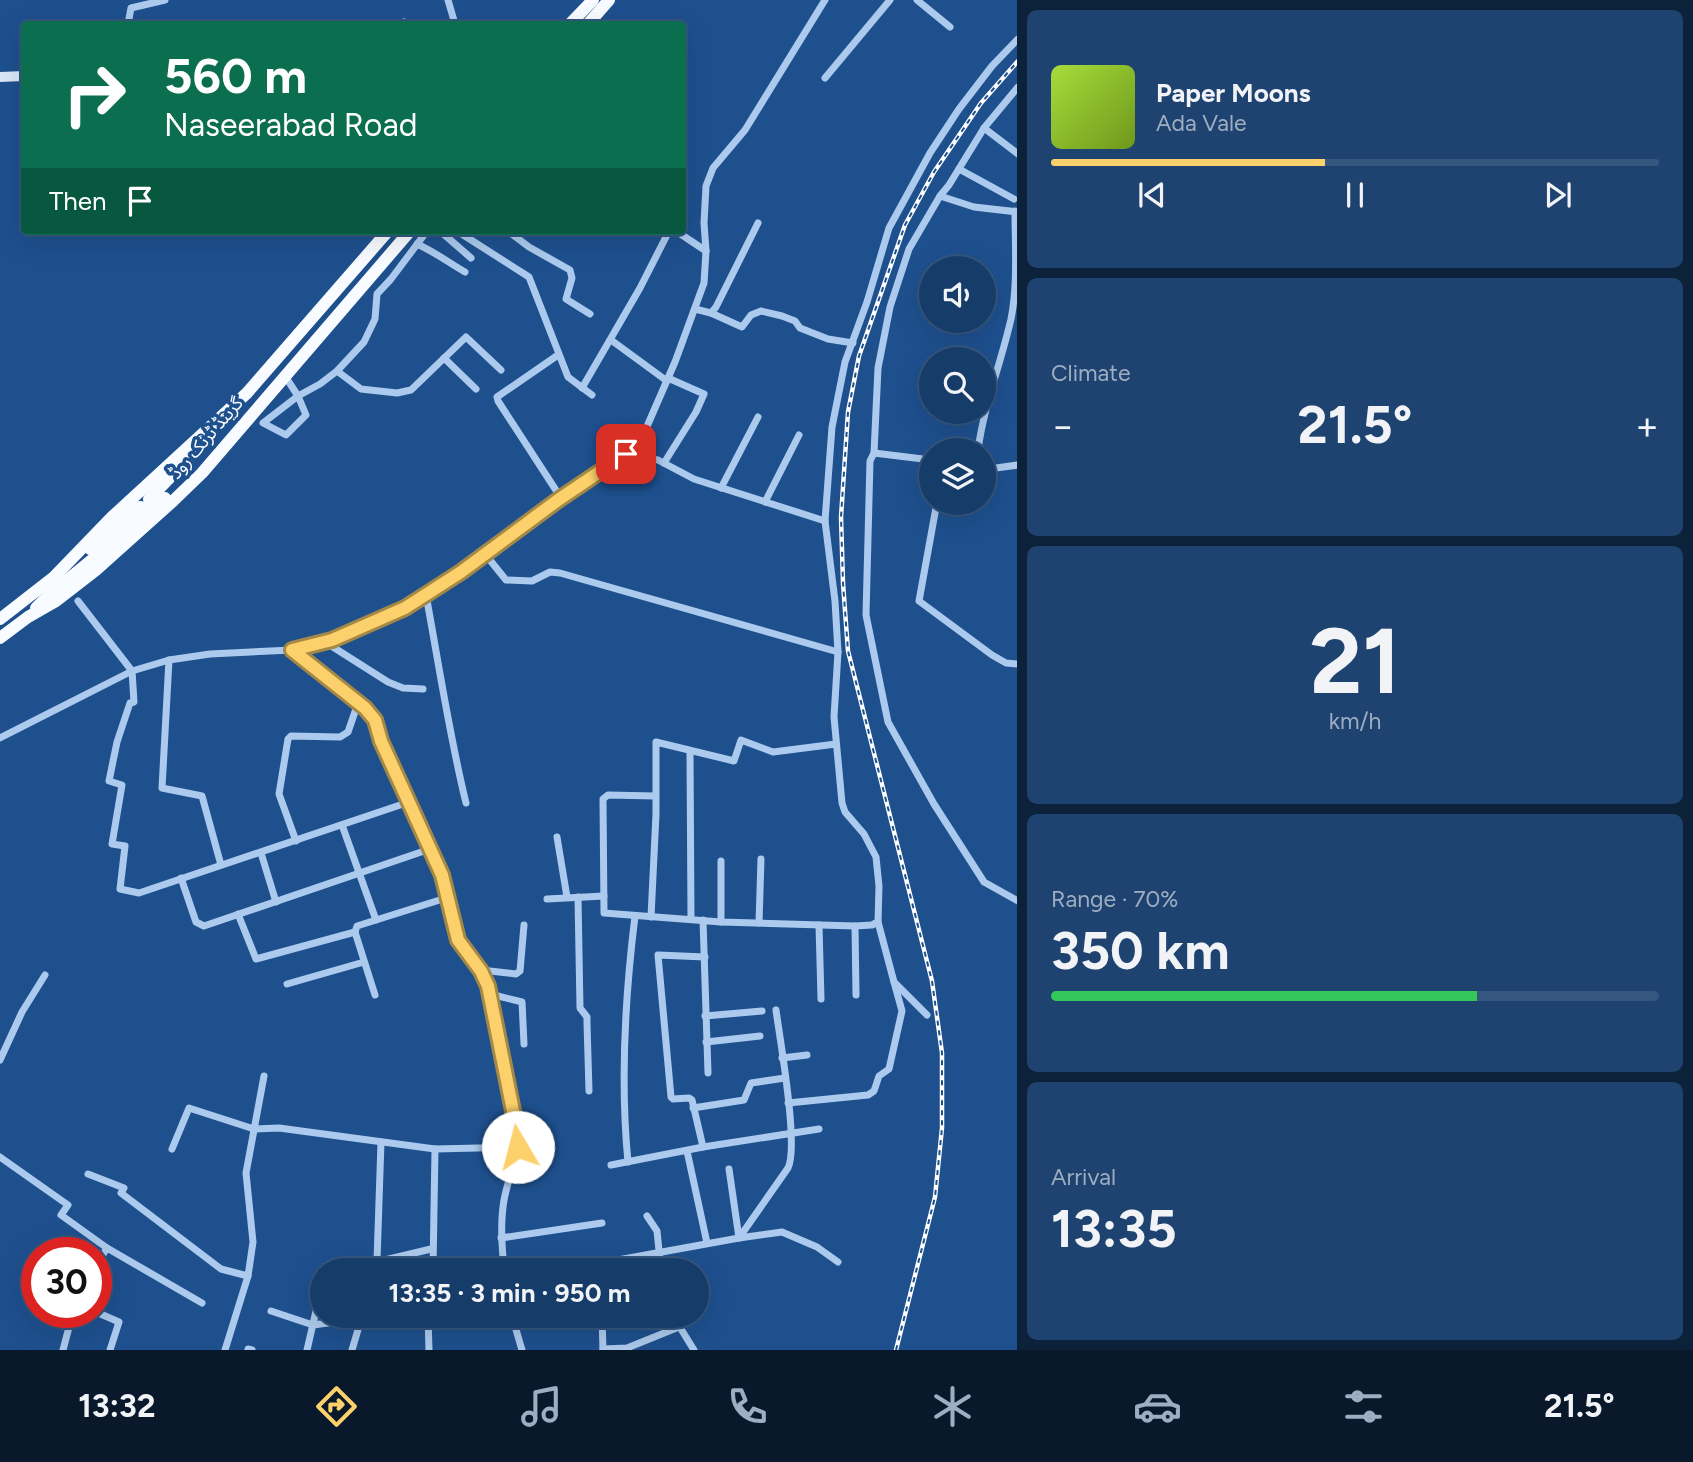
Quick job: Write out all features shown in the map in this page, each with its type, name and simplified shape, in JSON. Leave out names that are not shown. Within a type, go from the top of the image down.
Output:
[{"type":"highway","points":[[591,21],[609,0]]},
{"type":"highway","points":[[591,21],[618,0]]},
{"type":"highway","points":[[573,21],[592,1]]},
{"type":"highway","name":"گرینڈ ٹرنک روڈ","points":[[0,619],[54,576],[112,517],[247,393],[385,235]]},
{"type":"highway","name":"گرینڈ ٹرنک روڈ","points":[[0,638],[56,601],[96,569],[202,473],[406,235]]},
{"type":"highway","points":[[247,393],[197,451],[149,499],[150,506],[155,507],[248,417]]},
{"type":"highway","points":[[28,617],[49,595],[147,515],[146,508],[140,507],[54,576]]},
{"type":"main road","points":[[0,77],[21,76]]},
{"type":"street","points":[[129,21],[131,8],[165,0]]},
{"type":"street","points":[[448,0],[452,21]]},
{"type":"street","points":[[0,738],[132,671],[169,660],[211,654],[292,650],[325,642],[405,608],[626,454],[645,431],[668,379],[704,283],[706,186],[713,167],[738,138],[825,0]]},
{"type":"street","points":[[825,78],[890,0]]},
{"type":"street","points":[[917,0],[950,27]]},
{"type":"street","points":[[788,1103],[861,1096],[874,1091],[878,1076],[889,1069],[902,1011],[878,922],[876,857],[864,834],[845,812],[839,787],[834,717],[838,652],[825,521],[832,427],[845,362],[867,302],[889,228],[930,153],[959,109],[1017,39]]},
{"type":"street","points":[[1017,87],[984,128],[909,249],[890,307],[878,368],[874,453],[870,461],[866,615],[888,722],[934,804],[984,882],[1017,901]]},
{"type":"street","points":[[984,128],[1017,154]]},
{"type":"street","points":[[959,169],[1014,200]]},
{"type":"street","points":[[940,196],[974,207],[1016,211],[1016,274],[1011,318],[980,438]]},
{"type":"street","points":[[711,313],[758,223]]},
{"type":"street","points":[[284,375],[298,396],[306,415],[286,435],[263,424],[298,396],[337,371],[363,342],[375,319],[377,294],[424,235]]},
{"type":"street","points":[[445,235],[471,258]]},
{"type":"street","points":[[463,235],[529,277],[568,377],[592,395]]},
{"type":"street","points":[[514,235],[529,247],[570,270],[572,278],[566,299],[590,314]]},
{"type":"street","points":[[582,388],[667,235]]},
{"type":"street","points":[[682,235],[706,251]]},
{"type":"street","points":[[417,244],[445,257],[448,262],[465,272]]},
{"type":"street","points":[[445,257],[457,246]]},
{"type":"street","points":[[695,309],[742,327],[751,316],[761,311],[794,321],[800,328],[828,339],[853,343]]},
{"type":"street","points":[[337,371],[361,389],[397,393],[411,390],[467,337],[501,370]]},
{"type":"street","points":[[611,340],[668,379],[704,394],[696,412],[664,463]]},
{"type":"street","points":[[558,355],[497,397],[561,498]]},
{"type":"street","points":[[444,358],[476,389]]},
{"type":"street","points":[[721,488],[758,417]]},
{"type":"street","points":[[765,502],[799,435]]},
{"type":"street","points":[[874,453],[919,459]]},
{"type":"street","points":[[626,454],[664,463],[694,479],[825,521]]},
{"type":"street","points":[[996,468],[1017,465]]},
{"type":"street","points":[[935,515],[919,601],[992,655],[1006,663],[1017,664]]},
{"type":"street","points":[[485,554],[506,580],[532,581],[550,572],[560,573],[838,652]]},
{"type":"street","points":[[426,595],[450,738],[466,803]]},
{"type":"street","points":[[78,601],[132,671],[134,702],[130,703],[117,742],[109,781],[122,785],[112,844],[125,846],[120,889],[139,893],[409,802]]},
{"type":"street","points":[[325,642],[388,682],[403,688],[423,689]]},
{"type":"street","points":[[292,650],[375,720],[381,741],[442,875],[458,940],[481,971],[490,994],[518,1136],[518,1147],[503,1202],[503,1258]]},
{"type":"street","points":[[169,660],[162,788],[202,796],[222,865]]},
{"type":"street","points":[[296,841],[279,794],[288,739],[298,736],[340,737],[348,732],[358,703]]},
{"type":"street","points":[[651,917],[656,742],[734,761],[741,740],[773,752],[836,744]]},
{"type":"street","points":[[690,751],[691,919]]},
{"type":"street","points":[[656,796],[608,795],[603,799],[604,912],[720,922],[855,926],[878,922]]},
{"type":"street","points":[[342,825],[376,920]]},
{"type":"street","points":[[557,837],[567,897]]},
{"type":"street","points":[[181,878],[196,922],[204,926],[430,849]]},
{"type":"street","points":[[261,853],[276,902]]},
{"type":"street","points":[[759,923],[761,859]]},
{"type":"street","points":[[720,861],[720,922]]},
{"type":"street","points":[[547,899],[604,896]]},
{"type":"street","points":[[578,897],[580,1008],[587,1017],[589,1091]]},
{"type":"street","points":[[375,995],[355,932],[357,926],[446,898]]},
{"type":"street","points":[[238,914],[256,959],[355,932]]},
{"type":"street","points":[[628,1162],[625,1128],[627,979],[635,916]]},
{"type":"street","points":[[702,920],[708,1073]]},
{"type":"street","points":[[481,971],[516,974],[520,971],[524,925]]},
{"type":"street","points":[[819,925],[821,999]]},
{"type":"street","points":[[855,926],[856,995]]},
{"type":"street","points":[[703,1147],[692,1100],[671,1097],[658,955],[705,957]]},
{"type":"street","points":[[286,984],[365,962]]},
{"type":"street","points":[[0,1060],[22,1012],[45,975]]},
{"type":"street","points":[[894,982],[926,1014]]},
{"type":"street","points":[[490,994],[522,1002],[524,1044]]},
{"type":"street","points":[[739,1238],[788,1168],[792,1158],[776,1010]]},
{"type":"street","points":[[705,1016],[762,1011]]},
{"type":"street","points":[[706,1042],[760,1037]]},
{"type":"street","points":[[782,1058],[807,1055]]},
{"type":"street","points":[[225,1350],[248,1276],[253,1242],[246,1173],[264,1076]]},
{"type":"street","points":[[693,1108],[744,1100],[751,1083],[785,1078]]},
{"type":"street","points":[[172,1149],[189,1108],[254,1129],[279,1128],[435,1149],[518,1147]]},
{"type":"street","points":[[611,1165],[819,1129]]},
{"type":"street","points":[[377,1258],[381,1142]]},
{"type":"street","points":[[432,1258],[435,1149]]},
{"type":"street","points":[[687,1151],[707,1243]]},
{"type":"street","points":[[0,1157],[68,1205],[61,1215],[92,1237]]},
{"type":"street","points":[[729,1169],[739,1238]]},
{"type":"street","points":[[88,1174],[124,1188],[121,1194],[220,1269],[248,1276]]},
{"type":"street","points":[[647,1216],[657,1231],[659,1258]]},
{"type":"street","points":[[501,1238],[602,1223]]},
{"type":"street","points":[[630,1258],[782,1232],[817,1247],[838,1262]]},
{"type":"street","points":[[390,1258],[431,1249]]},
{"type":"street","points":[[112,1251],[202,1303]]},
{"type":"street","points":[[271,1311],[310,1324]]},
{"type":"street","points":[[110,1350],[118,1322],[112,1319]]},
{"type":"street","points":[[63,1350],[69,1328]]},
{"type":"street","points":[[307,1350],[312,1328]]},
{"type":"street","points":[[352,1350],[359,1328]]},
{"type":"street","points":[[428,1328],[429,1350]]},
{"type":"street","points":[[516,1328],[522,1350]]},
{"type":"street","points":[[602,1328],[603,1350],[627,1348],[677,1328]]},
{"type":"street","points":[[681,1328],[694,1350]]},
{"type":"railway","points":[[896,1350],[935,1197],[942,1128],[942,1053],[932,981],[848,651],[841,517],[848,412],[859,356],[905,225],[934,172],[981,103],[1017,62]]},
{"type":"route","points":[[518,1147],[488,986],[481,971],[458,940],[442,875],[381,741],[375,720],[365,708],[292,650],[332,640],[405,608],[461,572],[558,500],[626,454]]}]
